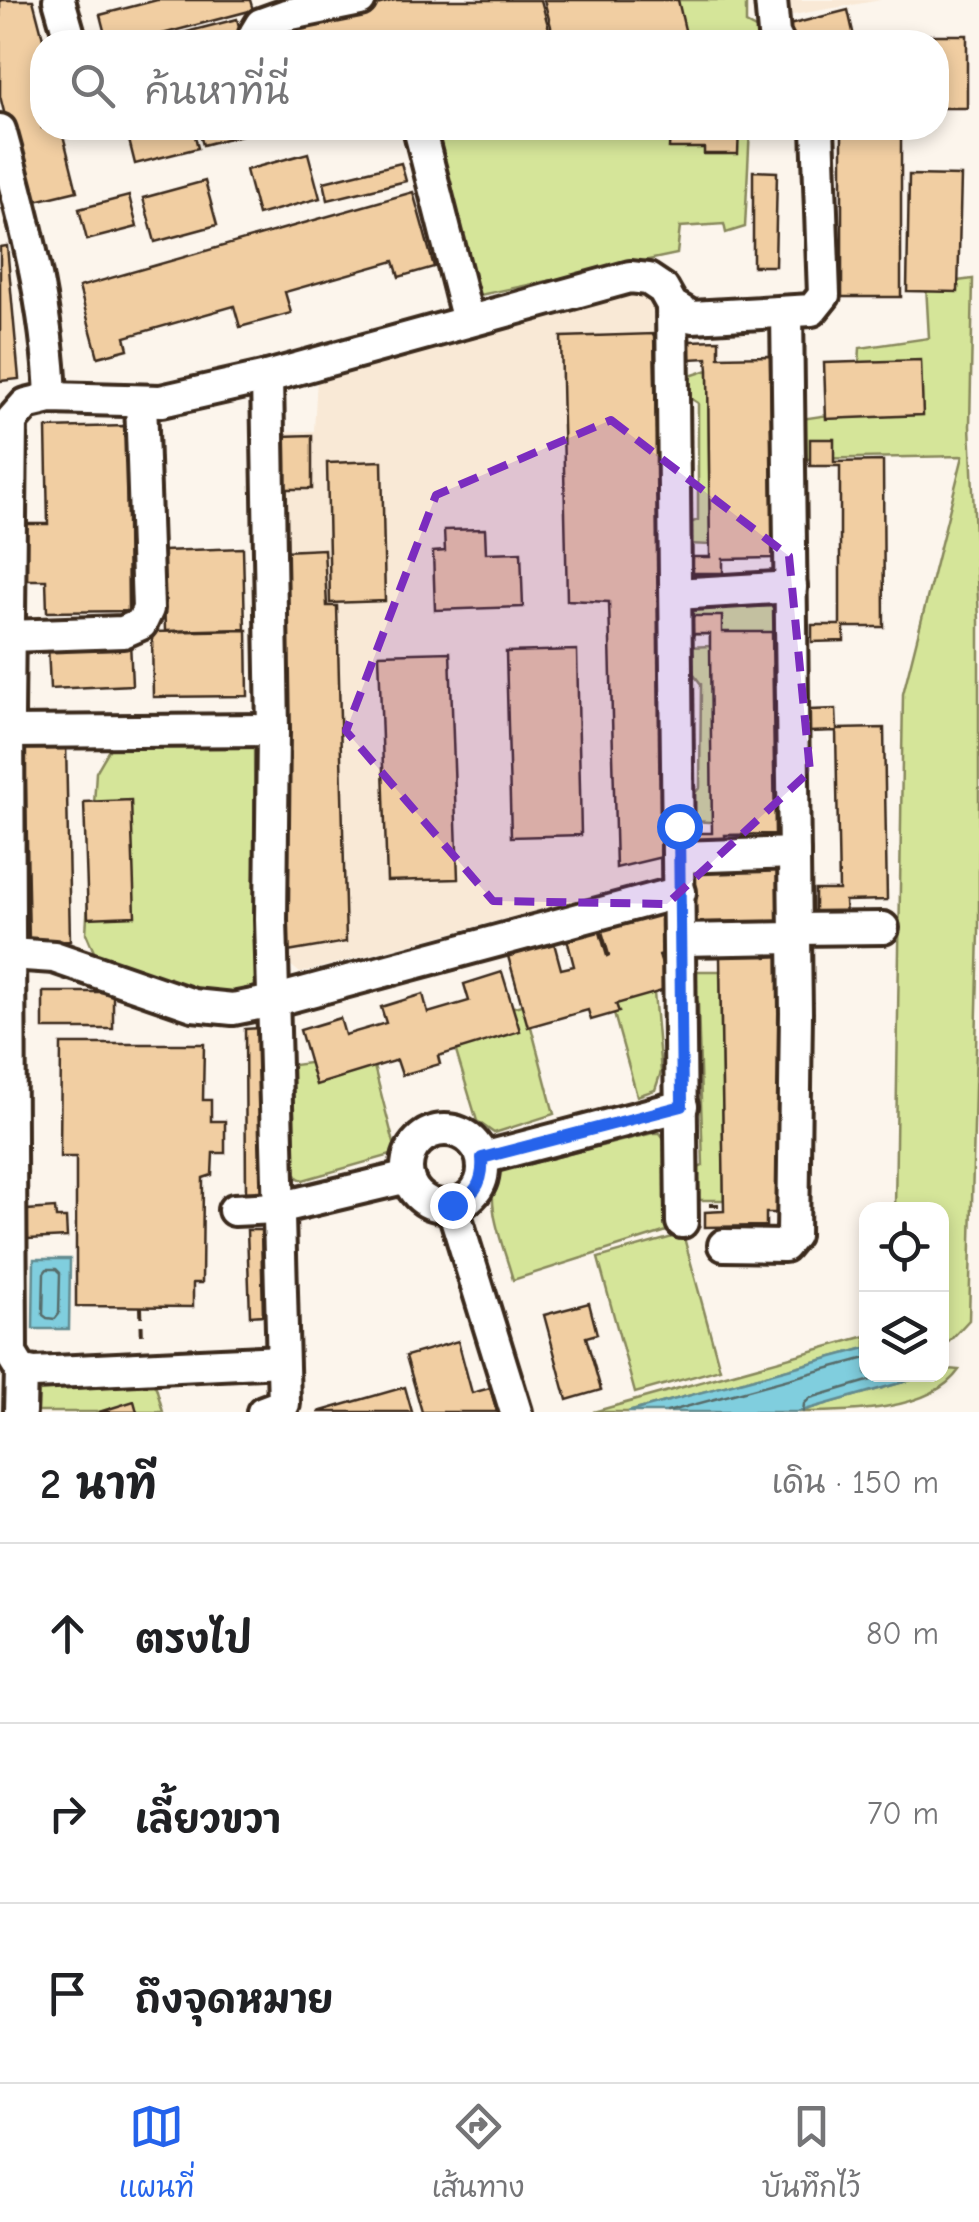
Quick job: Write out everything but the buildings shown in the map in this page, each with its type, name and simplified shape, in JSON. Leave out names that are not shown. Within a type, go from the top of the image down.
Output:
[{"type":"lane","points":[[59,0],[68,30]]},
{"type":"lane","points":[[257,30],[260,24],[286,14],[360,0]]},
{"type":"lane","points":[[771,0],[774,30]]},
{"type":"lane","points":[[0,130],[9,200],[49,346],[50,398]]},
{"type":"lane","points":[[422,140],[468,321]]},
{"type":"lane","points":[[672,306],[692,317],[812,310],[824,295],[818,140]]},
{"type":"lane","points":[[20,1412],[22,1370],[12,1354],[8,732],[11,422],[26,404],[50,398],[161,401],[267,377],[630,277],[648,278],[663,289],[672,306],[682,1222]]},
{"type":"lane","points":[[724,1245],[784,1246],[793,1236],[795,933],[787,312]]},
{"type":"lane","points":[[263,1412],[284,1404],[273,1001],[267,377]]},
{"type":"lane","points":[[9,636],[123,632],[141,624],[148,609],[141,402]]},
{"type":"lane","points":[[676,594],[791,587]]},
{"type":"lane","points":[[8,732],[272,730]]},
{"type":"lane","points":[[680,857],[794,853]]},
{"type":"lane","points":[[10,954],[54,957],[193,1004],[233,1008],[273,1001],[680,892]]},
{"type":"lane","points":[[680,940],[882,928]]},
{"type":"lane","points":[[482,1158],[682,1106]]},
{"type":"lane","points":[[445,1129],[463,1134],[477,1146],[482,1158],[480,1182],[474,1193],[452,1205],[428,1202],[408,1177],[408,1158],[413,1147],[433,1132],[445,1129]]},
{"type":"lane","points":[[234,1210],[278,1208],[408,1177]]},
{"type":"lane","points":[[452,1205],[516,1412]]},
{"type":"lane","points":[[22,1370],[34,1373],[282,1361]]},
{"type":"path","points":[[142,1306],[142,1368]]},
{"type":"highlighted area","points":[[611,420],[789,556],[810,771],[667,904],[493,901],[346,731],[436,495]]},
{"type":"shaded area","points":[[788,0],[881,0],[787,16]]},
{"type":"shaded area","points":[[637,292],[652,296],[659,310],[671,875],[300,973],[283,959],[277,432],[314,431],[317,377]]},
{"type":"green space","points":[[678,0],[746,0],[746,24],[757,30],[682,30]]},
{"type":"green space","points":[[430,140],[749,140],[745,227],[726,233],[724,224],[680,227],[677,254],[475,296]]},
{"type":"green space","points":[[973,279],[970,426],[979,621],[979,931],[969,1320],[949,1341],[949,1202],[895,1202],[903,694],[963,456],[802,459],[801,419],[856,411],[860,348],[929,338],[926,285]]},
{"type":"green space","points":[[708,370],[710,545],[689,544],[688,524],[698,520],[698,403],[687,396],[687,377]]},
{"type":"green space","points":[[775,606],[781,612],[785,826],[691,821],[689,800],[700,787],[701,684],[691,671],[689,647],[710,646],[710,634],[688,635],[686,609]]},
{"type":"green space","points":[[254,746],[256,991],[202,998],[97,959],[86,933],[96,772],[110,748]]},
{"type":"green space","points":[[720,971],[724,1200],[699,1200],[691,1194],[691,1171],[703,1166],[698,1002],[692,995],[690,974]]},
{"type":"green space","points":[[654,993],[661,1072],[655,1090],[637,1096],[611,1003]]},
{"type":"green space","points":[[525,1004],[554,1114],[494,1133],[477,1121],[448,1025]]},
{"type":"green space","points":[[371,1055],[395,1147],[391,1155],[303,1180],[298,1178],[293,1065]]},
{"type":"green space","points":[[660,1133],[668,1144],[673,1229],[513,1280],[494,1212],[497,1172]]},
{"type":"green space","points":[[683,1234],[720,1369],[635,1393],[598,1258]]},
{"type":"green space","points":[[859,1338],[859,1350],[628,1412],[593,1412]]},
{"type":"green space","points":[[146,1378],[156,1387],[163,1412],[38,1412],[39,1389]]},
{"type":"green space","points":[[903,1382],[948,1382],[929,1394],[886,1407],[798,1412]]},
{"type":"water","points":[[34,1259],[70,1259],[69,1329],[33,1329]]},
{"type":"water","points":[[859,1350],[859,1382],[903,1382],[798,1412],[628,1412]]},
{"type":"route","points":[[452,1205],[474,1193],[484,1170],[482,1158],[682,1106],[679,826]]}]
